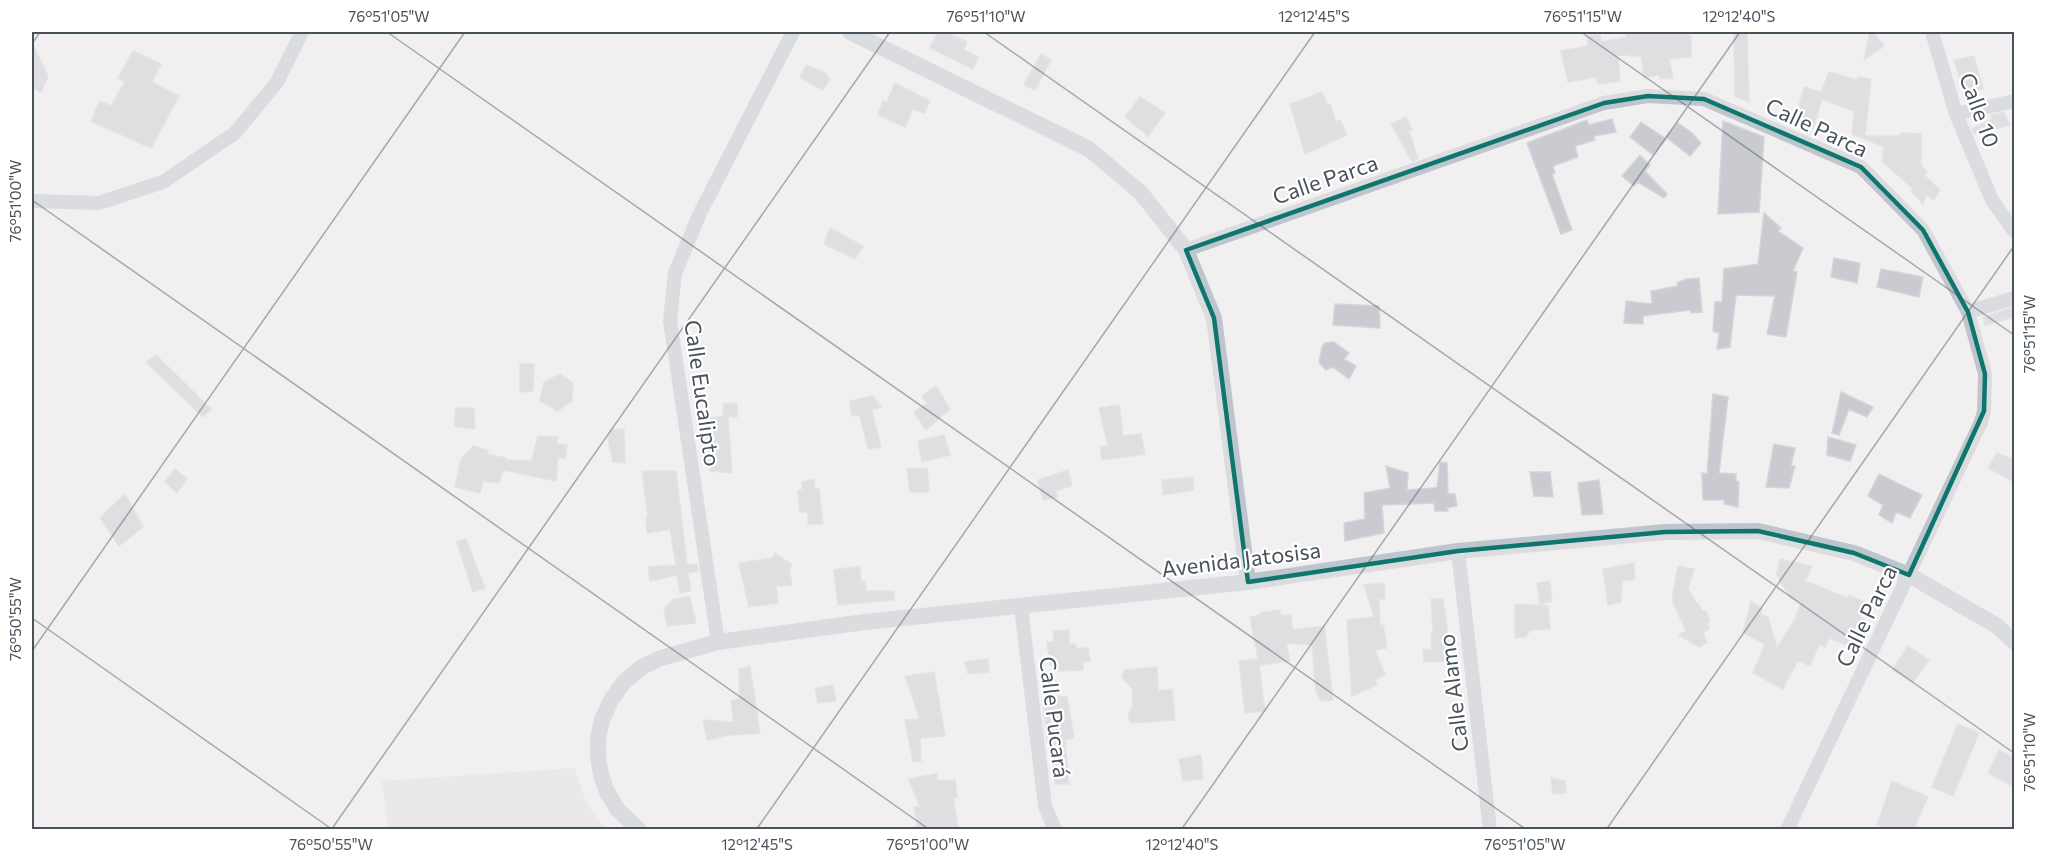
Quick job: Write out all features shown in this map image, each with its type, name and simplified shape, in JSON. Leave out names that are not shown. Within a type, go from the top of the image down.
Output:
[{"type":"street","points":[[32,201],[99,203],[163,182],[235,133],[277,82],[302,32]]},
{"type":"street","name":"Calle Eucalipto","points":[[718,642],[670,321],[675,273],[700,213],[793,32]]},
{"type":"street","points":[[850,32],[1089,148],[1141,193],[1186,249],[1214,318],[1248,582]]},
{"type":"street","name":"Calle 10","points":[[1932,32],[1956,114],[1992,200],[2014,231]]},
{"type":"street","name":"Calle Parca","points":[[1186,249],[1605,104],[1648,96],[1704,99],[1862,167],[1923,230],[1968,312],[1985,374],[1984,411],[1981,422],[1787,830]]},
{"type":"street","points":[[1956,114],[2014,101]]},
{"type":"street","points":[[1968,312],[2014,298]]},
{"type":"street","name":"Avenida Jatosisa","points":[[639,830],[618,810],[600,775],[598,739],[602,720],[611,700],[624,682],[642,667],[661,658],[718,642],[866,622],[1248,582],[1458,551],[1665,532],[1758,531],[1854,553],[1909,575],[1997,626],[2014,642]]},
{"type":"street","name":"Calle Alamo","points":[[1458,551],[1490,830]]},
{"type":"street","name":"Calle Pucará","points":[[1021,607],[1045,806],[1055,830]]},
{"type":"highlighted area","points":[[1648,96],[1704,99],[1861,167],[1923,230],[1968,312],[1985,374],[1984,411],[1909,575],[1854,553],[1758,531],[1665,532],[1458,551],[1248,582],[1214,318],[1186,250],[1604,103]]},
{"type":"shaded area","points":[[574,768],[588,806],[606,829],[388,829],[382,781]]},
{"type":"building","points":[[938,32],[944,32],[967,42],[964,50],[978,57],[973,69],[930,48]]},
{"type":"building","points":[[1689,32],[1691,57],[1669,59],[1673,78],[1660,79],[1659,75],[1644,78],[1641,56],[1618,55],[1620,81],[1598,84],[1596,77],[1568,82],[1561,51],[1588,46],[1587,36],[1600,34],[1601,42],[1626,37],[1626,33]]},
{"type":"building","points":[[1734,32],[1747,32],[1749,102],[1735,96]]},
{"type":"building","points":[[1870,32],[1873,32],[1884,46],[1864,60]]},
{"type":"building","points":[[32,42],[48,77],[41,92],[32,88]]},
{"type":"building","points":[[133,51],[161,64],[152,82],[179,96],[151,148],[91,121],[100,101],[111,106],[125,82],[118,78]]},
{"type":"building","points":[[1041,54],[1051,60],[1035,90],[1024,85]]},
{"type":"building","points":[[1974,56],[1983,89],[1965,93],[1954,60]]},
{"type":"building","points":[[806,65],[827,74],[826,76],[830,79],[823,90],[800,78]]},
{"type":"building","points":[[1829,72],[1858,80],[1858,77],[1871,79],[1865,136],[1921,134],[1921,165],[1927,172],[1925,176],[1940,190],[1934,200],[1926,195],[1923,204],[1911,191],[1913,189],[1882,161],[1884,147],[1852,134],[1854,111],[1822,99],[1813,128],[1795,122],[1804,87],[1821,92]]},
{"type":"building","points":[[895,83],[930,101],[924,113],[913,109],[905,127],[878,115],[883,101],[887,102]]},
{"type":"building","points":[[1322,92],[1327,104],[1330,104],[1336,122],[1340,120],[1347,135],[1305,154],[1290,104]]},
{"type":"building","points":[[1140,97],[1165,113],[1148,136],[1125,117]]},
{"type":"building","points":[[2004,112],[2010,125],[1974,134],[1972,129],[1992,119],[1991,115]]},
{"type":"building","points":[[1406,117],[1412,129],[1409,131],[1418,159],[1412,161],[1391,124]]},
{"type":"building","points":[[1612,119],[1616,132],[1594,136],[1595,140],[1575,146],[1578,157],[1553,166],[1555,173],[1552,174],[1572,230],[1561,234],[1527,143],[1587,120],[1589,125]]},
{"type":"building","points":[[1723,121],[1764,137],[1759,212],[1718,214]]},
{"type":"building","points":[[1641,122],[1666,139],[1653,155],[1630,137]]},
{"type":"building","points":[[1678,123],[1701,143],[1690,156],[1666,137]]},
{"type":"building","points":[[1640,155],[1650,165],[1645,171],[1667,194],[1664,198],[1638,182],[1634,186],[1622,176]]},
{"type":"building","points":[[1764,213],[1781,228],[1778,231],[1803,248],[1793,271],[1797,272],[1786,337],[1767,334],[1775,296],[1736,295],[1730,347],[1717,349],[1719,333],[1713,331],[1715,302],[1722,302],[1724,269],[1758,264]]},
{"type":"building","points":[[830,228],[863,246],[855,259],[824,244]]},
{"type":"building","points":[[1834,258],[1860,263],[1857,283],[1831,277]]},
{"type":"building","points":[[1881,269],[1923,277],[1919,297],[1877,287]]},
{"type":"building","points":[[1699,278],[1702,312],[1691,313],[1690,310],[1643,316],[1643,324],[1624,323],[1626,301],[1652,304],[1651,291],[1678,286],[1677,283],[1687,279]]},
{"type":"building","points":[[1335,304],[1379,306],[1380,328],[1333,325]]},
{"type":"building","points":[[2014,307],[2014,317],[1985,325],[1983,317]]},
{"type":"building","points":[[1334,342],[1349,353],[1344,359],[1356,366],[1349,379],[1333,367],[1326,370],[1319,363],[1322,347],[1325,343]]},
{"type":"building","points":[[156,355],[211,409],[203,417],[146,362]]},
{"type":"building","points":[[520,364],[534,364],[533,391],[520,392]]},
{"type":"building","points":[[560,374],[573,383],[572,401],[557,411],[540,401],[544,382]]},
{"type":"building","points":[[936,386],[950,409],[926,430],[914,412],[927,403],[922,396]]},
{"type":"building","points":[[1841,392],[1873,407],[1867,417],[1849,409],[1839,435],[1832,433]]},
{"type":"building","points":[[1713,394],[1728,397],[1719,473],[1736,474],[1736,481],[1739,482],[1738,507],[1724,504],[1724,500],[1703,500],[1702,473],[1707,474]]},
{"type":"building","points":[[873,396],[881,407],[872,410],[881,447],[868,449],[860,415],[852,416],[850,401]]},
{"type":"building","points":[[737,403],[737,417],[728,417],[732,473],[710,471],[704,419],[723,416],[724,404]]},
{"type":"building","points":[[1119,405],[1123,436],[1141,434],[1145,454],[1102,460],[1100,447],[1108,446],[1099,408]]},
{"type":"building","points":[[456,408],[474,408],[475,429],[454,426]]},
{"type":"building","points":[[624,429],[625,463],[613,462],[608,440],[610,430]]},
{"type":"building","points":[[944,435],[950,455],[922,462],[918,441]]},
{"type":"building","points":[[538,436],[558,437],[556,444],[567,445],[565,459],[558,457],[556,481],[503,470],[499,483],[483,481],[480,493],[455,487],[461,459],[473,446],[488,450],[487,454],[506,458],[505,460],[532,461]]},
{"type":"building","points":[[1828,437],[1856,445],[1850,461],[1827,455]]},
{"type":"building","points":[[1774,444],[1795,448],[1791,466],[1795,466],[1789,488],[1766,487]]},
{"type":"building","points":[[1997,453],[2014,460],[2014,482],[1988,468]]},
{"type":"building","points":[[1440,462],[1447,463],[1448,494],[1455,494],[1457,506],[1447,508],[1448,511],[1435,511],[1434,503],[1382,505],[1384,533],[1345,541],[1344,523],[1365,519],[1364,493],[1390,488],[1386,466],[1408,473],[1407,490],[1434,488],[1437,487]]},
{"type":"building","points":[[927,468],[929,492],[910,492],[907,469]]},
{"type":"building","points":[[175,469],[187,479],[177,493],[165,482]]},
{"type":"building","points":[[1068,470],[1072,486],[1055,491],[1058,497],[1043,500],[1038,480]]},
{"type":"building","points":[[642,471],[676,471],[687,565],[697,564],[698,571],[688,573],[691,591],[680,593],[677,575],[650,581],[648,567],[676,565],[670,529],[647,533],[646,518],[648,517]]},
{"type":"building","points":[[1530,472],[1550,472],[1553,497],[1534,496]]},
{"type":"building","points":[[1879,474],[1922,495],[1910,518],[1896,512],[1892,523],[1879,515],[1883,505],[1868,496]]},
{"type":"building","points":[[1193,477],[1194,490],[1163,495],[1162,480]]},
{"type":"building","points":[[814,479],[815,489],[819,489],[823,524],[808,524],[808,512],[800,512],[798,490],[802,490],[802,482]]},
{"type":"building","points":[[1599,480],[1603,514],[1582,515],[1578,483]]},
{"type":"building","points":[[125,494],[143,527],[119,546],[100,518]]},
{"type":"building","points":[[466,539],[485,588],[473,592],[457,542]]},
{"type":"building","points":[[775,553],[792,565],[789,569],[792,585],[776,586],[778,603],[749,607],[739,563],[772,558]]},
{"type":"building","points":[[1780,559],[1812,566],[1805,581],[1867,603],[1860,617],[1864,620],[1852,647],[1829,638],[1825,647],[1819,644],[1810,666],[1798,660],[1783,689],[1753,673],[1765,644],[1743,633],[1751,601],[1762,609],[1760,615],[1768,617],[1777,648],[1795,619],[1801,603],[1791,598],[1780,581],[1777,574]]},
{"type":"building","points":[[1634,563],[1635,579],[1622,581],[1621,602],[1608,605],[1603,569]]},
{"type":"building","points":[[860,566],[861,582],[865,581],[866,591],[894,591],[894,600],[838,605],[834,570]]},
{"type":"building","points":[[1678,566],[1694,569],[1688,588],[1702,611],[1706,611],[1710,622],[1707,623],[1709,629],[1703,633],[1707,643],[1699,647],[1679,635],[1686,631],[1672,600]]},
{"type":"building","points":[[1550,581],[1552,601],[1540,604],[1537,583]]},
{"type":"building","points":[[1384,583],[1385,599],[1379,599],[1380,625],[1383,625],[1387,648],[1375,650],[1385,675],[1375,680],[1377,685],[1352,696],[1347,620],[1374,617],[1364,585]]},
{"type":"building","points":[[690,597],[696,623],[667,626],[664,609],[674,599]]},
{"type":"building","points":[[1431,599],[1443,599],[1449,643],[1446,644],[1451,661],[1424,662],[1423,650],[1432,649]]},
{"type":"building","points":[[1515,604],[1548,606],[1550,629],[1530,630],[1526,637],[1515,638]]},
{"type":"building","points":[[1280,610],[1280,615],[1291,615],[1293,630],[1324,626],[1333,700],[1321,701],[1316,691],[1312,645],[1286,643],[1290,661],[1259,665],[1265,711],[1245,713],[1239,661],[1258,659],[1250,617]]},
{"type":"building","points":[[1069,630],[1069,644],[1076,644],[1076,649],[1088,647],[1090,661],[1083,662],[1083,670],[1058,671],[1059,665],[1050,665],[1047,642],[1054,642],[1053,631]]},
{"type":"building","points":[[1908,646],[1929,660],[1913,682],[1892,670]]},
{"type":"building","points":[[988,659],[989,672],[968,674],[965,662]]},
{"type":"building","points":[[750,666],[760,733],[729,735],[707,740],[703,720],[734,722],[731,701],[740,698],[739,669]]},
{"type":"building","points":[[1157,667],[1158,691],[1172,689],[1175,720],[1131,723],[1128,715],[1133,706],[1132,688],[1122,677],[1125,670]]},
{"type":"building","points":[[934,672],[945,736],[920,738],[921,761],[913,762],[905,720],[920,719],[905,676]]},
{"type":"building","points":[[833,685],[836,701],[818,703],[815,688]]},
{"type":"building","points":[[1067,696],[1074,738],[1065,740],[1069,784],[1055,784],[1052,741],[1047,742],[1043,699]]},
{"type":"building","points":[[1958,724],[1979,733],[1953,796],[1932,787]]},
{"type":"building","points":[[1999,750],[2014,758],[2014,779],[2011,785],[1988,773]]},
{"type":"building","points":[[1201,755],[1203,779],[1183,781],[1179,759]]},
{"type":"building","points":[[937,774],[937,781],[955,780],[957,798],[953,798],[958,828],[918,830],[914,807],[920,806],[908,779]]},
{"type":"building","points":[[1551,778],[1565,781],[1566,793],[1553,794]]},
{"type":"building","points":[[1892,781],[1928,797],[1913,830],[1889,830],[1877,825]]}]
